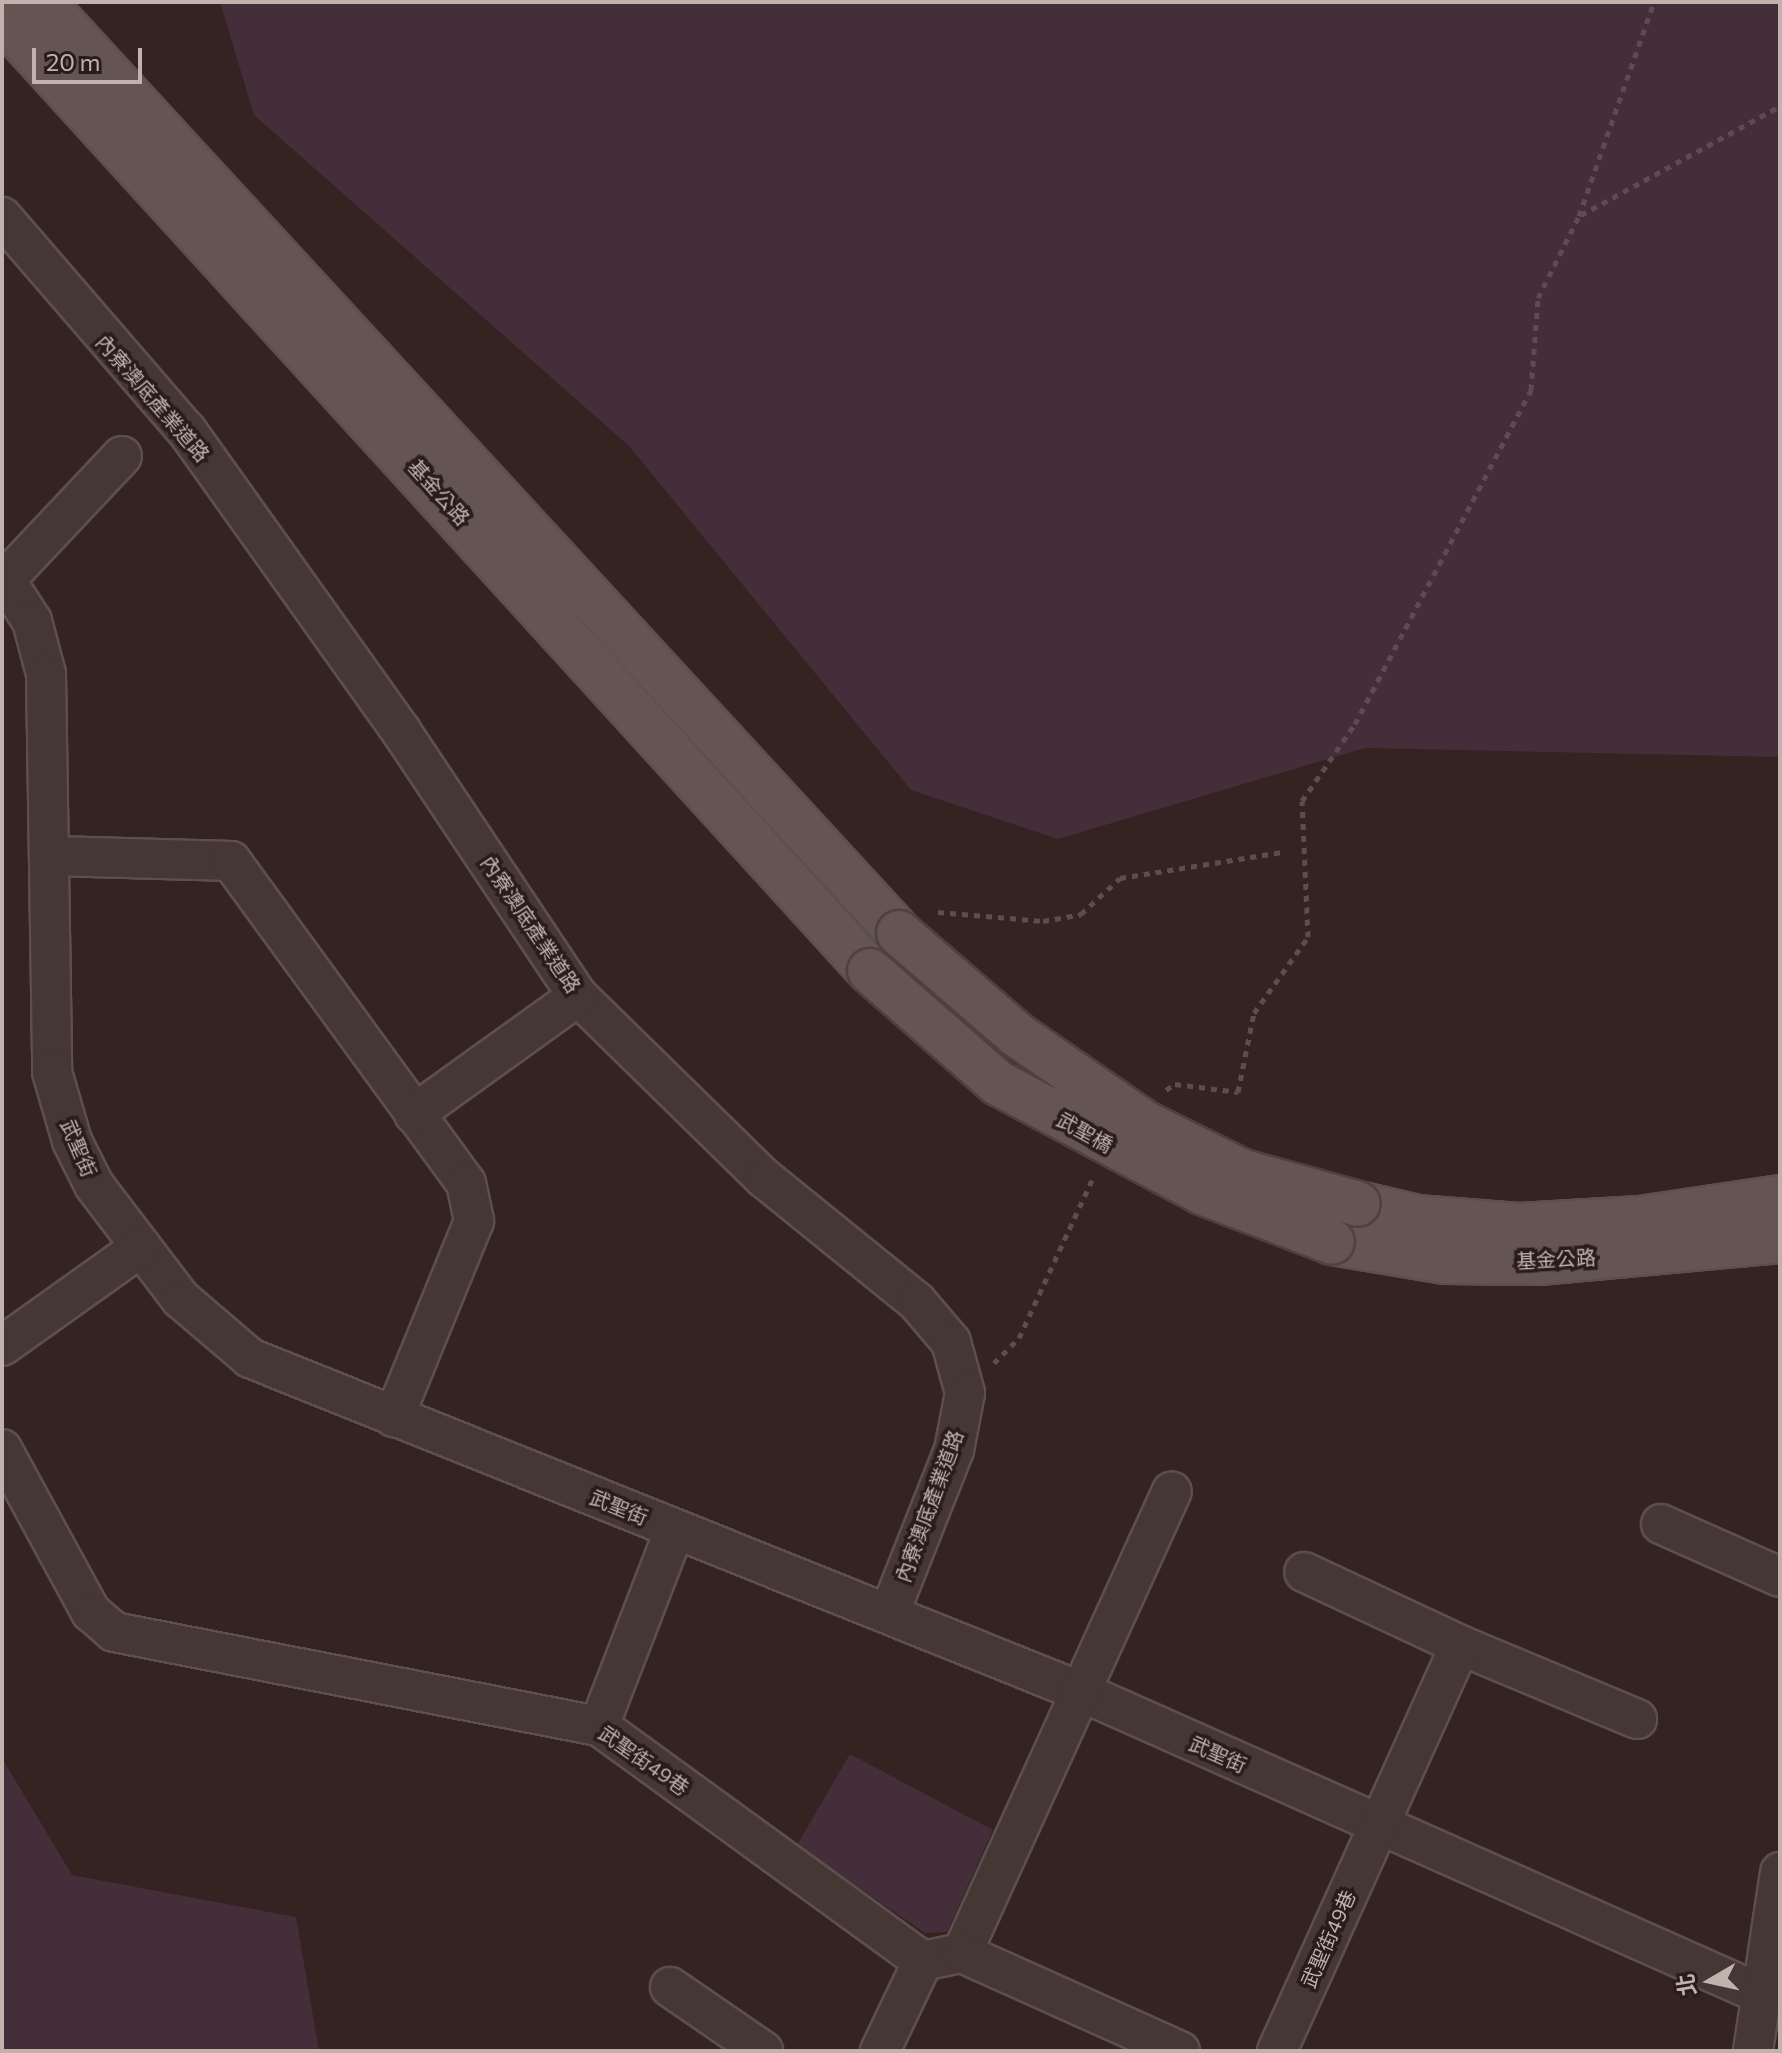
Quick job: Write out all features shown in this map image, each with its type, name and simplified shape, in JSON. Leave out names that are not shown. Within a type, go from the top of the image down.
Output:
[{"type":"main road","name":"基金公路","points":[[42,2],[890,922]]},
{"type":"main road","name":"基金公路","points":[[2,18],[870,971]]},
{"type":"main road","name":"武聖橋","points":[[890,922],[1016,1034],[1146,1124],[1243,1172],[1358,1204]]},
{"type":"main road","name":"武聖橋","points":[[870,971],[998,1083],[1202,1192],[1332,1242]]},
{"type":"main road","name":"基金公路","points":[[1358,1204],[1417,1218],[1519,1226],[1640,1219],[1780,1198]]},
{"type":"main road","name":"基金公路","points":[[1332,1242],[1445,1261],[1539,1262],[1780,1240]]},
{"type":"street","name":"內寮澳底產業道路","points":[[2,217],[187,431],[401,731],[578,996],[823,1232],[917,1302],[951,1342],[965,1393],[954,1450],[889,1614]]},
{"type":"street","points":[[4,577],[122,456]]},
{"type":"street","name":"武聖街","points":[[4,577],[32,621],[46,674],[55,856],[52,1072],[72,1141],[141,1247],[181,1299],[250,1358],[1084,1693],[1379,1826],[1772,1994]]},
{"type":"street","points":[[55,856],[231,861],[466,1183],[474,1221],[394,1417]]},
{"type":"street","points":[[414,1114],[578,996]]},
{"type":"street","points":[[2,1346],[141,1247]]},
{"type":"street","name":"武聖街49巷","points":[[2,1449],[91,1612],[114,1632],[599,1726],[923,1961]]},
{"type":"street","points":[[962,1953],[1084,1693],[1172,1491]]},
{"type":"street","points":[[1661,1524],[1780,1577]]},
{"type":"street","points":[[599,1726],[675,1529]]},
{"type":"street","points":[[1304,1572],[1460,1645],[1637,1719]]},
{"type":"street","name":"武聖街49巷","points":[[1277,2051],[1460,1645]]},
{"type":"street","points":[[1753,2051],[1772,1994],[1780,1872]]},
{"type":"street","points":[[880,2051],[923,1961],[962,1953],[1180,2051]]},
{"type":"street","points":[[670,1987],[763,2051]]},
{"type":"path","points":[[1151,1100],[1175,1084],[1238,1092],[1254,1013],[1308,937],[1302,801],[1355,724],[1531,390],[1538,298],[1579,216],[1654,2]]},
{"type":"path","points":[[1579,216],[1780,106]]},
{"type":"path","points":[[890,922],[1043,921],[1081,914],[1120,878],[1283,852]]},
{"type":"path","points":[[965,1393],[1019,1338],[1097,1169]]},
{"type":"shaded area","points":[[220,2],[1780,2],[1780,757],[1365,748],[1058,839],[911,790],[629,446],[254,115]]},
{"type":"shaded area","points":[[850,1754],[993,1830],[947,1932],[925,1933],[797,1845]]},
{"type":"shaded area","points":[[2,1758],[72,1875],[296,1917],[319,2051],[2,2051]]}]
